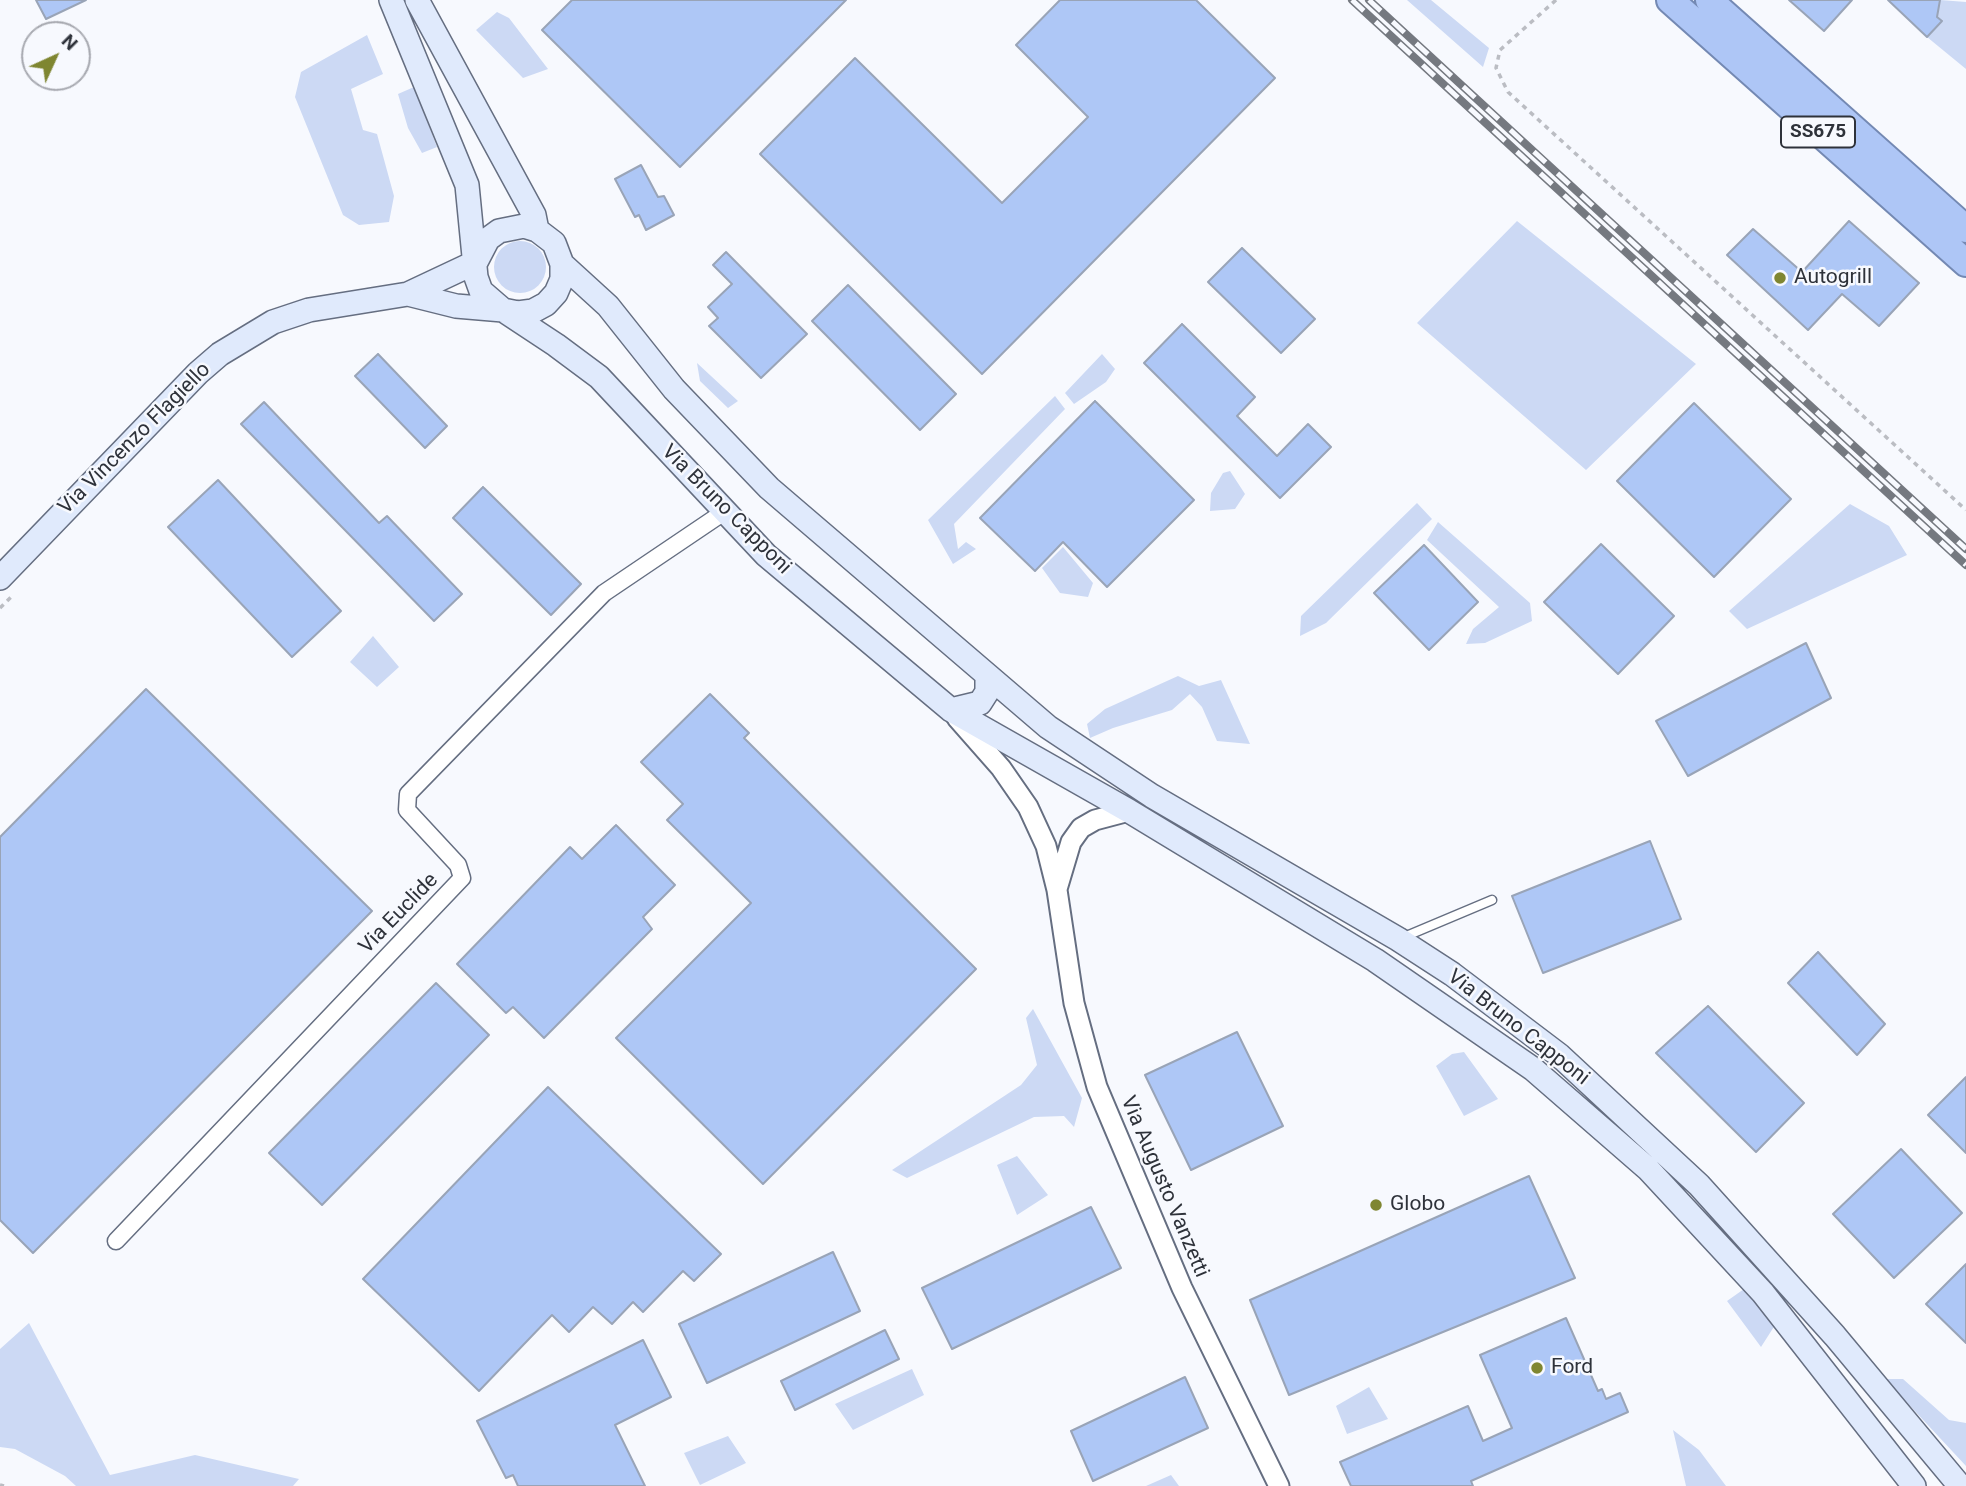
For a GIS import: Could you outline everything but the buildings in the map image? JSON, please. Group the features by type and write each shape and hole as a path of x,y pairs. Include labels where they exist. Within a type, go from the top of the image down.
{"highway":[{"name":"SS675","path":"1670,0 1966,263"},
{"name":"SS675","path":"1709,0 1966,229"}],"main road":[{"path":"391,0 467,185 476,277 481,291 503,310 526,312 546,304 559,286 562,264 554,243 537,230 524,226 499,231 488,239 476,262"},
{"path":"417,0 534,215 537,230"},
{"name":"Via Vincenzo Flagiello","path":"9,583 188,383 220,354 273,322 309,310 408,294 476,262"},
{"name":"Via Bruno Capponi","path":"562,264 608,306 674,390 769,488 987,678 1048,727 1152,796 1398,939 1451,974 1559,1055 1699,1185 1835,1336 1960,1486"},
{"name":"Via Vincenzo Flagiello","path":"408,294 456,306 503,310"},
{"name":"Via Bruno Capponi","path":"503,310 599,377 765,555 951,710 1129,811 1375,960 1533,1069 1648,1169 1763,1293 1914,1486"},
{"path":"951,710 980,703 987,692 987,678"}],"street":[{"name":"Via Euclide","path":"116,1241 462,878 458,865 407,810 408,794 604,593 724,512"},
{"name":"Via Augusto Vanzetti","path":"951,710 1001,768 1028,807 1046,846 1057,890 1074,1003 1097,1087 1182,1288 1279,1486"},
{"name":"Via Augusto Vanzetti","path":"1057,890 1071,842 1081,828 1095,820 1129,811"}],"lane":[{"path":"1398,939 1492,900"}],"path":[{"path":"1556,0 1500,50 1496,68 1508,92 1966,510"},
{"path":"0,608 9,583"}],"shaded area":[{"path":"1407,0 1431,0 1489,48 1483,67"},
{"path":"1940,0 1966,2 1966,69 1927,37 1941,22 1937,17"},
{"path":"497,12 509,18 548,69 523,78 476,30"},
{"path":"367,35 383,74 351,89 363,130 377,134 394,196 389,222 359,225 343,215 295,97 301,72"},
{"path":"414,87 437,147 422,153 408,128 398,94"},
{"path":"1517,221 1696,364 1586,470 1417,323"},
{"path":"520,241 539,248 546,267 539,286 520,293 501,286 494,267 501,248"},
{"path":"1102,354 1115,369 1106,382 1074,404 1065,393"},
{"path":"697,363 738,401 728,408 700,381"},
{"path":"1055,396 1065,409 954,524 958,549 966,542 976,549 953,564 928,520"},
{"path":"1230,471 1245,494 1235,509 1210,511 1211,493 1223,473"},
{"path":"1417,503 1432,519 1326,623 1300,636 1301,616"},
{"path":"1850,504 1889,526 1907,555 1747,629 1729,611"},
{"path":"1438,522 1530,603 1532,621 1485,643 1466,644 1473,629 1499,607 1427,540"},
{"path":"1063,547 1093,583 1088,597 1060,593 1042,568"},
{"path":"373,636 399,667 377,687 350,662"},
{"path":"1178,676 1199,686 1221,680 1250,744 1217,741 1202,707 1190,694 1172,710 1090,738 1087,724 1105,709"},
{"path":"1033,1009 1082,1098 1074,1127 1064,1116 1034,1117 907,1178 892,1170 1021,1085 1037,1065 1026,1018"},
{"path":"1464,1052 1498,1099 1464,1116 1436,1066 1452,1054"},
{"path":"1017,1156 1048,1195 1017,1215 997,1165"},
{"path":"1744,1289 1777,1322 1761,1347 1727,1301"},
{"path":"29,1323 110,1475 195,1455 299,1479 293,1486 76,1486 65,1476 15,1449 0,1447 0,1349"},
{"path":"912,1369 924,1395 853,1430 835,1404"},
{"path":"1885,1379 1903,1379 1949,1420 1966,1423 1966,1466"},
{"path":"1369,1387 1388,1419 1347,1434 1336,1406"},
{"path":"1673,1430 1699,1450 1726,1486 1686,1486"},
{"path":"728,1436 746,1463 700,1485 684,1453"},
{"path":"1171,1475 1179,1486 1146,1486"}],"railway":[{"path":"1352,0 1966,565"},
{"path":"1369,0 1966,549"}],"place":[{"name":"Autogrill","path":"1780,278"},
{"name":"Globo","path":"1376,1205"},
{"name":"Ford","path":"1537,1368"}]}
